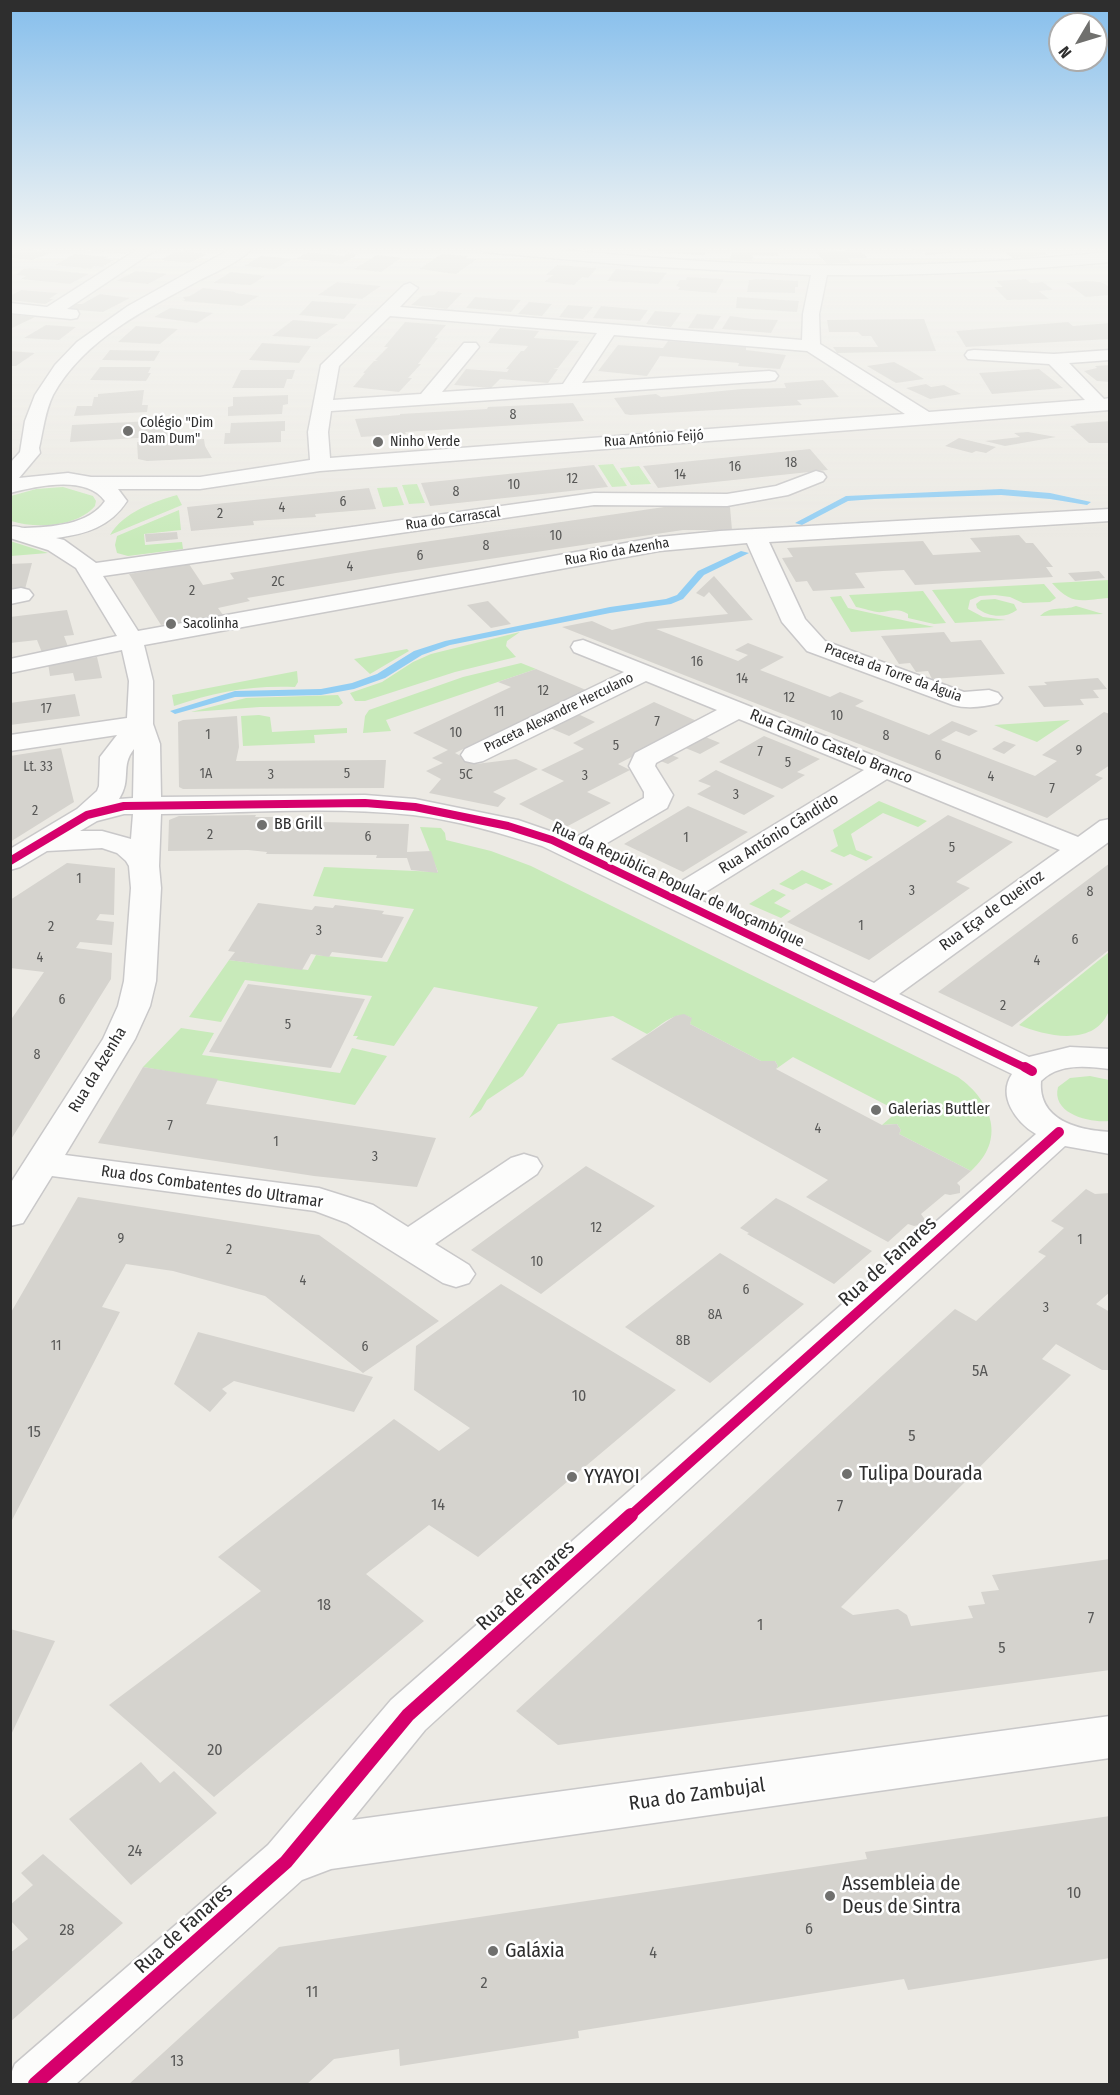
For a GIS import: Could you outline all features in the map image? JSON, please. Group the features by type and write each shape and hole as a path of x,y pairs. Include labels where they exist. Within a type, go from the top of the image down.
{"street":[{"path":"10,476 30,453 29,448 44,396 72,357 87,345"},
{"path":"320,465 318,432 330,365 351,345"},
{"path":"568,390 598,345"},
{"path":"796,345 811,346 925,418"},
{"path":"426,399 470,347"},
{"path":"974,355 1054,359 1110,355"},
{"path":"1054,359 1104,404"},
{"path":"323,406 769,376"},
{"name":"Rua António Feijó","path":"10,487 34,482 200,483 320,465 1104,404"},
{"path":"30,453 81,482 104,487 113,494 116,501 112,510 99,519 84,544 87,567"},
{"name":"Rua do Carrascal","path":"87,567 594,499 728,500 781,491 816,477"},
{"name":"Rua António Feijó","path":"13,532 49,532 99,519 200,483"},
{"name":"Rua Rio da Azenha","path":"10,666 94,650 130,640 649,545 755,536 1110,516"},
{"path":"13,532 56,545 87,567"},
{"name":"Praceta da Torre da Águia","path":"755,536 795,622 816,646 962,700 989,698"},
{"name":"Rua da Azenha","path":"10,1214 119,1039 134,1006 140,981 146,888 144,866 147,805 147,744 140,724 141,681 137,658 130,640 87,567"},
{"name":"Rua Camilo Castelo Branco","path":"583,646 1079,847"},
{"name":"Praceta Alexandre Herculano","path":"474,755 645,672"},
{"path":"574,850 657,802 660,795 642,766 644,759 738,709"},
{"path":"10,743 140,724"},
{"path":"10,861 87,815 108,795 113,786 113,757 140,724"},
{"name":"Rua António Cândido","path":"673,899 885,769"},
{"name":"Rua da República Popular de Moçambique","path":"87,815 124,806 147,805 365,803 415,807 508,826 552,840 574,850 1032,1071"},
{"name":"Rua Eça de Queiroz","path":"876,996 1079,847 1110,827"},
{"path":"35,845 75,839 106,840 133,850 140,857 144,866"},
{"path":"1110,1059 1072,1056 1049,1061 1032,1071 1023,1085 1025,1102 1038,1118 1059,1132 1090,1142 1110,1143"},
{"name":"Rua de Fanares","path":"35,2085 286,1862 408,1715 1059,1132"},
{"name":"Rua dos Combatentes do Ultramar","path":"42,1163 319,1200 360,1214 456,1274"},
{"path":"409,1244 524,1166"},
{"name":"Rua do Zambujal","path":"286,1862 331,1846 1110,1737"}],"green space":[{"path":"613,464 627,486 612,487 598,465"},
{"path":"639,466 651,484 631,485 620,468"},
{"path":"417,484 425,503 409,504 402,485"},
{"path":"63,487 93,496 96,501 95,506 78,518 56,524 32,525 11,521 11,496 36,489"},
{"path":"397,487 404,505 383,507 377,488"},
{"path":"177,495 182,505 110,535 131,514"},
{"path":"179,510 181,530 144,534 145,545 182,542 183,549 128,556 117,553 115,545 117,536"},
{"path":"10,541 48,553 11,556"},
{"path":"1109,580 1109,598 1084,600 1065,595 1052,583"},
{"path":"1044,584 1056,598 1050,602 1023,603 1010,597 980,596 970,600 968,609 983,617 1006,620 955,623 932,590"},
{"path":"923,591 946,623 934,624 908,618 908,614 901,611 879,612 856,607 849,595"},
{"path":"841,596 848,608 934,627 851,632 830,597"},
{"path":"995,599 1014,604 1017,610 1007,615 997,616 977,608 976,604 981,600"},
{"path":"1076,606 1103,614 1040,616 1048,610"},
{"path":"520,632 507,641 506,646 516,657 455,672 365,701 355,701 350,693 382,682 413,662 431,654"},
{"path":"407,649 409,651 370,674 354,659"},
{"path":"521,663 536,669 386,720 391,731 363,733 365,716 369,710 463,677"},
{"path":"297,671 298,682 295,687 233,690 174,706 172,695"},
{"path":"338,695 343,703 339,706 260,707 191,712 246,698"},
{"path":"241,716 270,717 272,732 347,728 347,733 314,735 315,743 243,746"},
{"path":"1070,720 1037,742 994,725"},
{"path":"879,801 927,821 918,827 883,813 851,834 856,850 873,857 866,861 850,854 844,857 830,851 838,846 833,830"},
{"path":"420,827 441,828 446,840 491,851 531,866 958,1077 980,1098 987,1110 991,1122 989,1147 971,1171 899,1134 901,1130 897,1124 882,1125 898,1111 793,1057 776,1069 778,1066 775,1061 761,1061 690,1024 691,1018 680,1015 647,1034 613,1016 558,1024 523,1076 487,1100 481,1110 469,1118 538,1007 434,987 394,1046 356,1039 358,1036 353,1036 372,996 245,980 221,1022 189,1017 229,960 308,970 316,955 387,962 414,909 313,896 324,867 438,872"},
{"path":"802,870 833,884 822,890 806,883 793,890 779,884"},
{"path":"773,889 786,895 774,903 791,911 781,918 749,904"},
{"path":"1109,952 1111,1001 1108,1013 1101,1024 1080,1035 1068,1036 1042,1033 1019,1025"},
{"path":"181,1028 214,1033 202,1055 340,1073 352,1048 387,1056 355,1105 143,1067"},
{"path":"1090,1076 1109,1080 1109,1121 1092,1120 1074,1115 1060,1104 1057,1096 1058,1087 1070,1078"}],"building":[{"path":"261,345 311,346 299,363 249,360"},
{"path":"386,345 433,345 418,364 421,364 408,378 412,378 399,392 353,387 388,347 384,347"},
{"path":"512,345 576,345 558,368 553,368 558,369 548,383 500,379 491,388 454,385 466,369 507,372 509,369 506,369 528,346"},
{"path":"618,345 663,348 665,345 717,345 746,347 746,350 786,355 780,369 660,356 647,376 598,371"},
{"path":"877,345 934,345 936,351 837,353 833,347 878,347"},
{"path":"965,345 1006,345 966,347"},
{"path":"110,350 160,351 154,361 102,360"},
{"path":"10,351 35,353 16,366 10,366"},
{"path":"894,362 924,379 896,383 867,366"},
{"path":"1110,365 1110,382 1097,381 1084,371 1097,368 1095,366"},
{"path":"100,367 151,367 148,373 151,373 146,381 90,380"},
{"path":"1039,369 1063,388 992,394 979,373"},
{"path":"241,370 295,370 292,379 287,379 284,388 232,388"},
{"path":"823,380 839,397 797,400 802,405 630,415 625,414 614,398 786,388 784,383"},
{"path":"926,384 931,387 944,385 961,394 930,399 906,388"},
{"path":"144,390 142,405 148,405 147,412 74,416 77,406 92,406 94,397 98,397 98,394"},
{"path":"288,395 288,404 283,405 282,414 228,416 228,407 233,406 233,397"},
{"path":"573,403 584,421 405,432 406,434 361,437 355,419 487,409 488,407"},
{"path":"171,420 172,436 70,442 72,425"},
{"path":"285,421 285,431 281,431 281,442 224,444 225,433 230,433 231,423"},
{"path":"1110,421 1110,443 1089,443 1070,426 1077,425 1074,424"},
{"path":"1028,432 1056,437 1005,446 985,441 1020,437 1014,433"},
{"path":"959,438 996,447 986,453 976,451 972,453 945,446"},
{"path":"204,439 212,458 147,461 138,459 137,442"},
{"path":"810,449 828,470 658,488 643,466"},
{"path":"594,465 608,487 430,506 421,483"},
{"path":"369,488 376,509 315,514 316,517 253,521 254,525 191,531 187,507"},
{"path":"671,506 730,507 732,530 683,530 396,573 247,598 250,601 218,608 223,615 161,625 129,574 189,564 203,585 234,579 230,573"},
{"path":"177,532 178,539 146,542 145,534"},
{"path":"1019,535 1026,543 1033,543 1053,567 1046,567 1053,577 915,585 904,570 883,571 855,573 865,588 813,591 807,581 796,582 782,558 793,557 787,548 923,541 933,555 981,552 970,538"},
{"path":"32,563 25,589 10,589 10,564"},
{"path":"1099,571 1105,578 1075,581 1068,573"},
{"path":"714,576 753,620 656,629 738,661 748,655 735,650 748,643 784,657 760,670 830,697 840,692 864,701 855,706 929,735 952,721 978,731 969,736 956,731 941,740 1035,776 1057,761 1042,755 1104,712 1110,714 1110,765 1095,775 1103,778 1047,818 562,627 592,621 612,630 646,622 728,614 709,592 704,597 696,593"},
{"path":"488,601 511,624 491,628 467,605"},
{"path":"67,610 74,635 64,636 70,652 43,655 37,640 10,643 10,617"},
{"path":"944,632 951,642 981,640 1005,674 932,679 928,671 916,672 910,663 899,664 881,636"},
{"path":"97,657 102,678 75,681 73,673 50,676 48,663"},
{"path":"536,669 586,690 455,753 476,764 516,759 538,769 493,792 506,798 498,807 429,793 441,779 426,771 443,763 432,758 448,750 413,733 511,687 498,682"},
{"path":"1098,678 1107,689 1093,690 1099,698 1080,699 1084,705 1044,707 1028,686 1047,685 1044,682"},
{"path":"75,694 80,716 10,725 10,703"},
{"path":"654,702 699,722 618,764 630,770 587,792 611,803 566,827 519,804 564,781 541,770 584,749 573,743"},
{"path":"578,714 595,722 569,736 550,728"},
{"path":"237,716 239,747 236,761 386,760 384,788 183,789 179,787 178,722"},
{"path":"703,736 720,743 700,754 683,747"},
{"path":"764,736 820,759 797,772 805,775 782,789 719,762"},
{"path":"1004,741 1016,745 1004,754 992,749"},
{"path":"61,748 74,802 10,842 10,756"},
{"path":"669,754 679,758 668,764 658,760"},
{"path":"716,770 775,796 744,815 697,794 711,786 698,781"},
{"path":"688,806 748,832 683,872 624,844"},
{"path":"256,815 255,817 290,817 289,820 320,820 320,822 409,824 407,852 431,851 438,873 411,870 407,858 376,858 377,855 266,854 267,852 248,850 168,851 169,820 179,816"},
{"path":"948,815 1013,842 956,882 970,888 869,960 787,922"},
{"path":"67,863 115,868 114,915 100,914 96,920 114,922 112,945 80,942 76,948 112,953 111,979 10,1141 10,1021 44,972 10,968 10,900"},
{"path":"1110,863 1110,949 1012,1027 938,992"},
{"path":"258,903 312,910 315,906 333,908 335,905 384,911 382,914 404,917 382,958 332,952 329,957 311,954 302,970 229,960 235,952 228,951"},
{"path":"248,984 365,999 331,1068 209,1052"},
{"path":"684,1014 692,1018 690,1024 761,1061 775,1061 778,1066 776,1069 882,1125 897,1124 901,1130 899,1134 971,1171 957,1183 960,1186 960,1193 945,1194 921,1214 926,1221 924,1224 914,1226 908,1224 888,1242 806,1197 828,1180 611,1059 675,1016"},
{"path":"143,1067 218,1079 206,1104 436,1138 417,1187 314,1176 98,1143"},
{"path":"586,1166 655,1206 541,1294 471,1250"},
{"path":"1086,1189 1095,1194 1110,1193 1110,1292 1096,1304 1110,1312 1110,1370 1102,1370 1056,1344 1042,1359 1071,1375 841,1607 853,1615 898,1609 907,1615 911,1626 973,1618 968,1606 985,1604 981,1592 999,1590 992,1575 1110,1559 1110,1670 558,1745 516,1711 955,1309 976,1321 1046,1256 1038,1252 1064,1228 1051,1221"},
{"path":"78,1197 319,1235 439,1321 363,1373 265,1296 173,1271 126,1264 102,1307 120,1312 10,1524 10,1314"},
{"path":"776,1198 872,1251 834,1284 740,1228"},
{"path":"720,1253 804,1304 710,1383 625,1327"},
{"path":"501,1284 676,1390 478,1557 429,1525 366,1574 424,1621 214,1797 109,1705 261,1591 218,1557 394,1419 439,1451 470,1428 414,1390 416,1346"},
{"path":"198,1332 373,1377 354,1412 234,1381 222,1389 227,1393 210,1412 174,1384"},
{"path":"10,1629 55,1641 10,1737"},
{"path":"141,1762 160,1783 174,1771 217,1813 131,1885 69,1819"},
{"path":"1110,1816 1110,1958 908,1990 904,1979 578,2031 579,2038 400,2066 399,2049 334,2059 307,2084 129,2084 279,1947 867,1859 865,1852"},
{"path":"43,1854 123,1923 10,2022 10,1953 28,1939 10,1920 10,1905 33,1885 21,1873"}],"waterway":[{"path":"799,523 846,499 875,496 1001,492 1087,502"},
{"path":"175,711 235,694 321,692 354,686 381,676 418,653 448,643 610,610 668,602 680,597 701,573 744,553"}],"cycle path":[{"path":"10,861 87,815 124,806 365,803 415,807 508,826 552,840 1032,1071"},
{"path":"35,2084 286,1862 408,1715 1059,1132"}],"place":[{"name":"Colégio \"Dim Dam Dum\"","path":"128,431"},
{"name":"Ninho Verde","path":"378,442"},
{"name":"Sacolinha","path":"171,624"},
{"name":"BB Grill","path":"262,825"},
{"name":"Galerias Buttler","path":"876,1110"},
{"name":"Tulipa Dourada","path":"847,1474"},
{"name":"YYAYOI","path":"572,1477"},
{"name":"Assembleia de Deus de Sintra","path":"830,1896"},
{"name":"Galáxia","path":"493,1951"}]}
